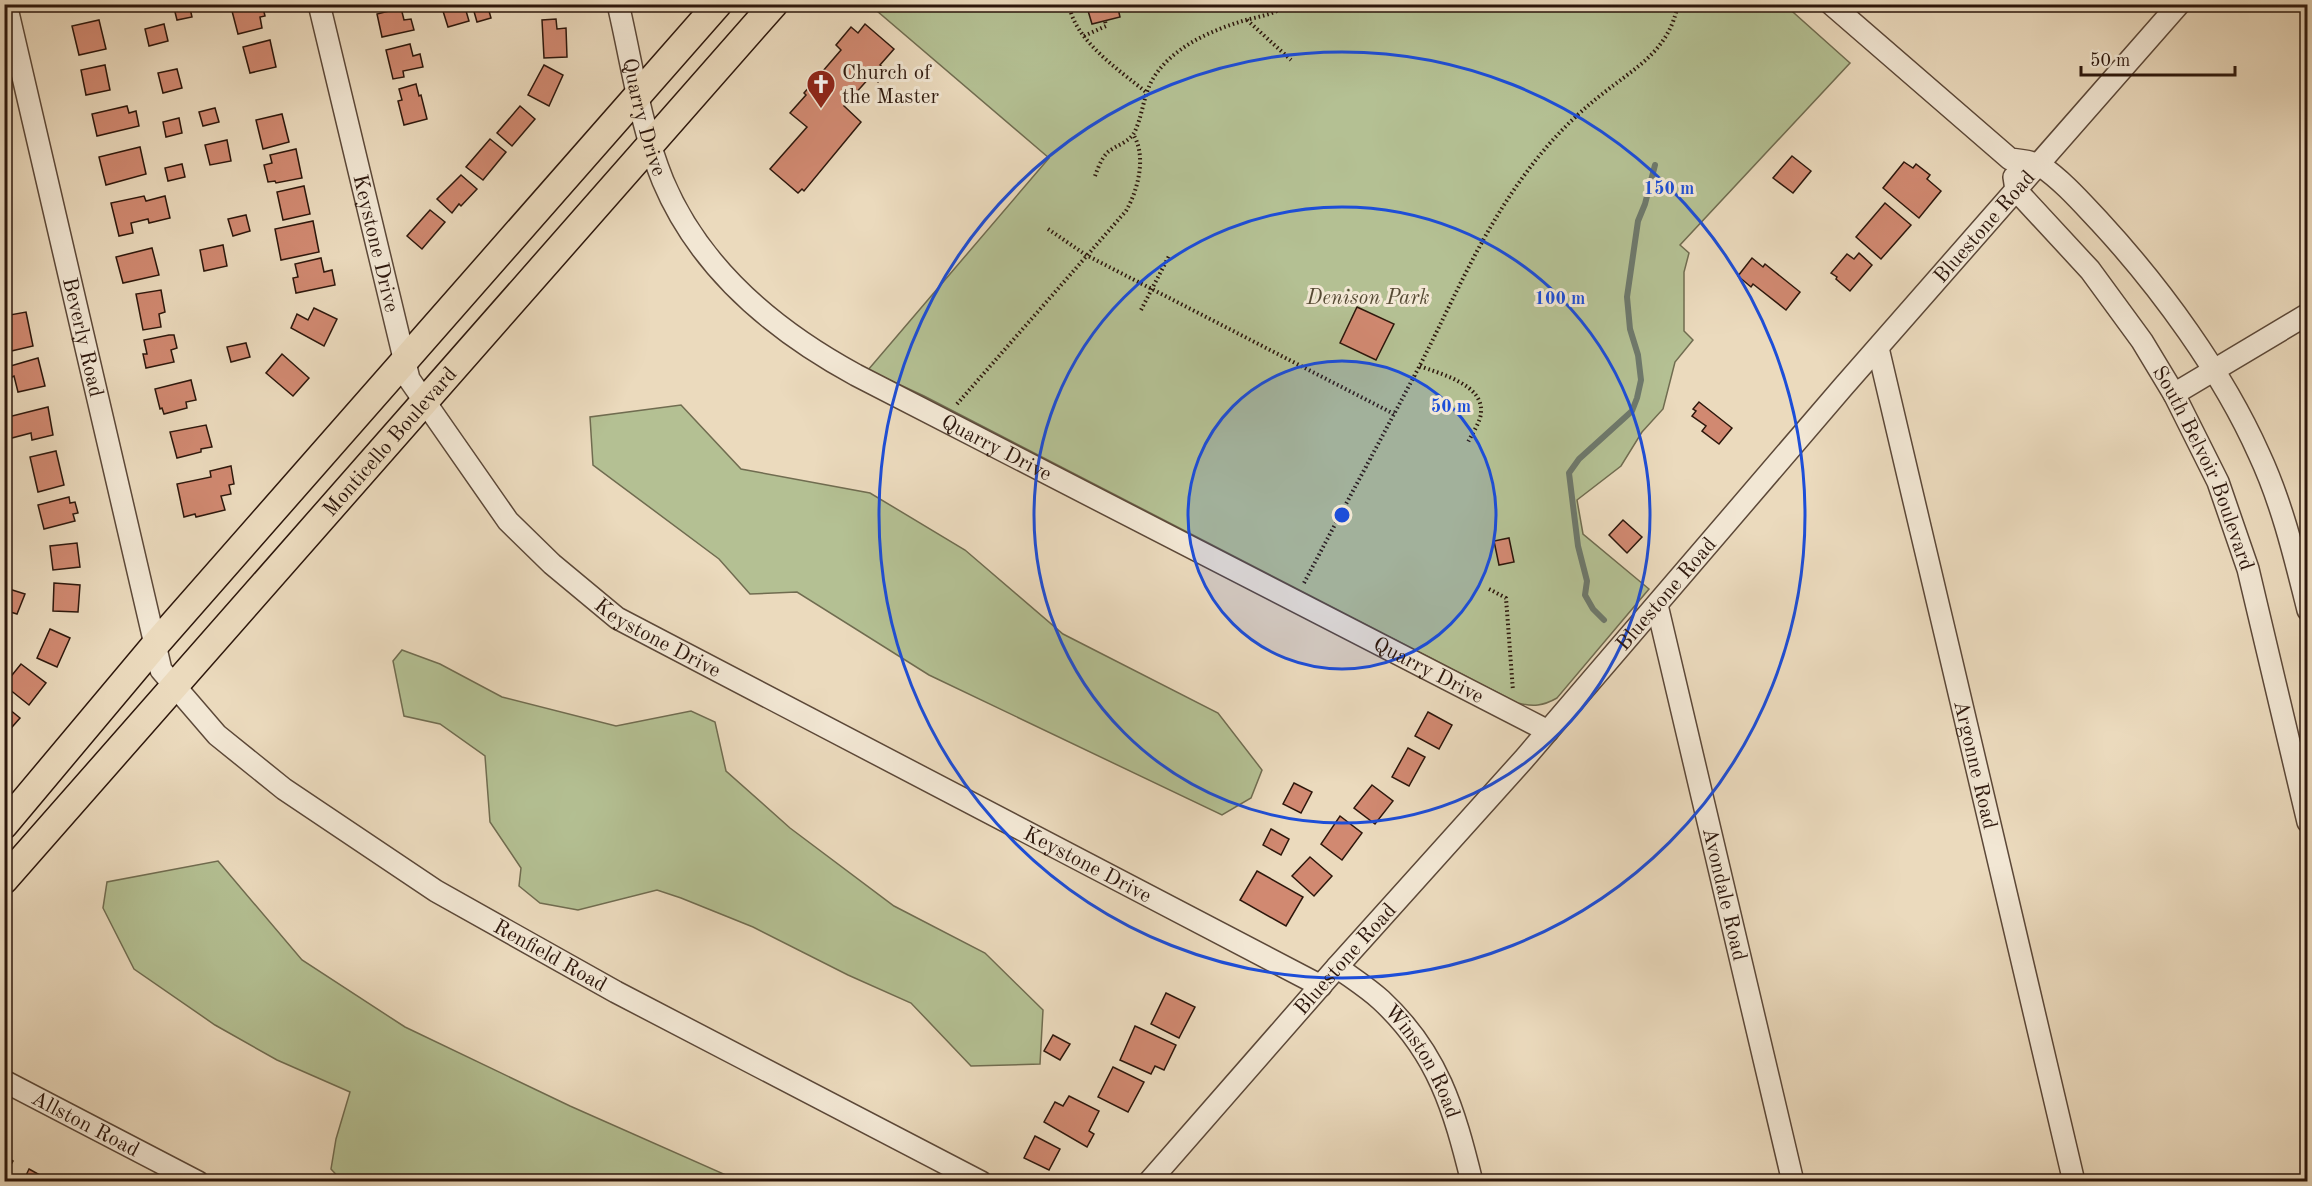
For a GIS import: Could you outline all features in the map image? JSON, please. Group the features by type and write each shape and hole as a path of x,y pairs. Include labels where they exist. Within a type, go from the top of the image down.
{"main road":[{"name":"Monticello Boulevard","path":"4,880 164,667 404,360 718,4"},
{"name":"Monticello Boulevard","path":"4,825 164,667 425,402 774,4"}],"street":[{"name":"Beverly Road","path":"6,4 164,667"},
{"name":"Keystone Drive","path":"319,4 409,379 508,521 552,564 617,618 1321,986"},
{"name":"Quarry Drive","path":"618,4 638,96 651,145 667,189 702,248 759,311 794,338 856,375 1548,730"},
{"path":"1830,4 2010,159 2039,165 2081,202 2130,255 2168,305 2212,371 2260,455 2296,560 2307,610"},
{"name":"Bluestone Road","path":"1149,1182 1657,606 1878,348 2179,4"},
{"path":"2010,159 2016,190"},
{"name":"South Belvoir Boulevard","path":"2016,190 2090,270 2142,341 2174,394 2218,482 2235,525 2248,568 2307,822"},
{"path":"2174,394 2307,314"},
{"name":"Argonne Road","path":"1878,348 2074,1182"},
{"name":"Avondale Road","path":"1657,606 1793,1182"},
{"name":"Renfield Road","path":"164,667 217,735 275,782 436,891 616,992 981,1182"},
{"name":"Winston Road","path":"1337,967 1380,999 1404,1023 1427,1053 1443,1084 1458,1123 1472,1182"},
{"name":"Allston Road","path":"4,1081 198,1182"}],"path":[{"path":"1069,4 1072,18 1084,36 1101,55 1146,92"},
{"path":"1095,176 1099,164 1108,152 1133,134 1146,92 1155,75 1177,52 1205,35 1266,15 1289,4"},
{"path":"1304,583 1420,366 1484,238 1526,172 1546,148 1600,95 1648,59 1664,41 1673,24 1678,4"},
{"path":"1246,20 1291,60"},
{"path":"1084,36 1106,26 1105,21"},
{"path":"957,404 1126,211 1132,200 1140,168 1138,142 1133,134"},
{"path":"1048,229 1086,255 1394,414"},
{"path":"1141,310 1169,256"},
{"path":"1420,366 1471,389 1478,397 1481,415 1468,442"},
{"path":"1489,589 1506,598 1513,691"}],"green space":[{"name":"Denison Park","path":"870,5 1785,5 1850,63 1680,245 1689,253 1684,272 1684,331 1693,340 1675,362 1663,409 1642,432 1621,466 1577,500 1583,534 1649,589 1557,698 1547,703 1528,705 1518,703 924,396 868,370 1049,158"},
{"path":"681,405 741,469 870,493 965,550 1063,634 1218,713 1262,770 1251,798 1222,815 929,675 797,592 750,594 719,559 593,465 590,417"},
{"path":"402,650 440,664 502,697 616,726 691,711 715,722 726,771 790,828 894,906 985,953 1043,1010 1040,1064 971,1066 911,1003 848,975 753,927 657,890 578,910 540,903 519,886 521,868 490,822 485,756 440,724 404,716 393,661"},
{"path":"218,861 302,960 405,1027 570,1106 726,1175 730,1181 342,1181 331,1169 336,1139 350,1092 277,1060 215,1025 134,969 103,908 107,882"}],"building":[{"path":"60,4 90,4 62,11"},
{"path":"173,4 189,4 192,17 177,20"},
{"path":"262,4 265,16 260,17 262,28 238,34 232,11"},
{"path":"464,4 469,21 448,27 442,8"},
{"path":"487,4 491,18 477,22 473,8"},
{"path":"1086,4 1117,4 1120,17 1092,24"},
{"path":"401,8 404,20 411,19 414,30 382,37 377,14"},
{"path":"556,19 557,29 566,28 567,57 544,58 542,20"},
{"path":"99,20 106,49 79,55 72,26"},
{"path":"164,24 168,41 149,46 145,29"},
{"name":"Church of the Master","path":"865,24 894,49 880,65 887,71 878,82 871,76 844,106 861,122 804,191 802,189 798,193 770,169 807,127 790,113 841,50 836,45 851,27 858,33"},
{"path":"270,40 276,67 250,73 243,47"},
{"path":"410,44 413,56 420,54 423,67 403,71 404,77 393,79 386,50"},
{"path":"105,65 110,90 86,95 81,70"},
{"path":"544,65 563,75 549,106 528,95"},
{"path":"177,69 182,88 163,93 158,73"},
{"path":"416,84 427,119 404,125 398,101 402,100 399,89"},
{"path":"127,106 129,113 136,111 139,126 97,136 92,114"},
{"path":"520,106 535,119 512,146 497,133"},
{"path":"215,108 219,122 203,126 199,112"},
{"path":"282,114 289,142 263,149 256,120"},
{"path":"179,118 182,133 166,137 163,122"},
{"path":"490,139 506,152 483,180 466,167"},
{"path":"227,140 231,161 210,165 205,145"},
{"path":"140,147 146,174 106,185 99,157"},
{"path":"296,149 302,178 276,183 275,181 268,182 264,165 272,163 270,155"},
{"path":"1792,156 1811,171 1793,193 1773,178"},
{"path":"1904,162 1913,168 1916,164 1930,175 1927,179 1941,191 1919,218 1883,188"},
{"path":"182,164 185,177 168,181 165,168"},
{"path":"461,175 477,189 452,213 437,199"},
{"path":"304,186 310,214 283,220 277,192"},
{"path":"144,196 146,201 165,196 170,218 149,223 148,219 131,223 133,233 119,236 111,203"},
{"path":"1885,203 1911,225 1881,259 1856,237"},
{"path":"430,210 445,222 422,249 407,236"},
{"path":"246,215 250,231 233,236 228,219"},
{"path":"313,221 319,252 281,260 275,229"},
{"path":"223,245 227,266 204,271 200,250"},
{"path":"152,248 159,275 123,283 116,257"},
{"path":"1859,253 1872,265 1850,291 1831,273 1847,254 1854,259"},
{"path":"321,258 324,272 332,270 335,285 296,293 293,278 298,277 295,264"},
{"path":"1752,258 1763,267 1765,264 1800,292 1786,310 1753,284 1751,287 1738,276"},
{"path":"161,290 165,312 159,314 161,327 143,330 136,294"},
{"path":"1357,307 1394,324 1376,360 1340,343"},
{"path":"314,308 337,319 324,346 291,328 297,314 308,320"},
{"path":"26,312 33,346 7,352 4,316"},
{"path":"174,335 177,348 171,350 174,362 146,368 143,354 147,354 144,340"},
{"path":"246,343 250,357 231,362 227,347"},
{"path":"282,354 309,378 293,396 266,373"},
{"path":"38,358 45,386 18,392 14,376 10,378 7,367"},
{"path":"191,380 196,400 186,402 187,408 164,414 162,408 160,409 155,389"},
{"path":"1699,402 1732,428 1719,444 1702,431 1706,426 1692,416 1696,411 1693,409"},
{"path":"48,407 53,435 32,440 31,433 8,439 4,418"},
{"path":"206,425 212,447 177,458 170,432"},
{"path":"56,451 64,485 38,492 30,457"},
{"path":"231,466 234,484 229,485 231,494 221,496 225,510 196,517 195,514 184,517 177,484 211,477 210,471"},
{"path":"69,497 70,503 75,502 78,513 73,514 75,521 44,529 38,505"},
{"path":"1623,520 1642,537 1627,553 1609,535"},
{"path":"1509,538 1514,562 1499,565 1494,541"},
{"path":"77,543 80,567 53,570 50,546"},
{"path":"54,583 80,585 78,612 53,611"},
{"path":"6,588 25,594 17,614 4,610"},
{"path":"50,629 70,638 57,667 37,658"},
{"path":"21,664 46,683 29,705 4,685"},
{"path":"4,705 20,718 5,735 4,735"},
{"path":"1428,712 1452,725 1439,749 1415,736"},
{"path":"1408,748 1425,757 1409,786 1392,777"},
{"path":"1294,783 1312,792 1301,813 1283,804"},
{"path":"1372,785 1393,801 1375,824 1354,808"},
{"path":"1340,816 1362,833 1342,860 1321,844"},
{"path":"1271,829 1289,839 1281,855 1263,845"},
{"path":"1310,857 1332,876 1314,896 1292,876"},
{"path":"1257,871 1303,897 1286,926 1240,900"},
{"path":"1166,993 1195,1007 1179,1038 1151,1024"},
{"path":"1135,1026 1176,1045 1164,1070 1155,1066 1151,1074 1120,1060"},
{"path":"1053,1035 1070,1044 1060,1060 1044,1051"},
{"path":"1113,1067 1144,1082 1128,1112 1098,1097"},
{"path":"1069,1096 1099,1111 1089,1131 1094,1134 1087,1147 1044,1122 1055,1102 1063,1106"},
{"path":"1035,1136 1060,1149 1049,1170 1024,1158"},
{"path":"4,1155 13,1161 8,1170 4,1168"},
{"path":"29,1169 47,1179 45,1182 23,1182"}],"waterway":[{"path":"1604,620 1593,609 1585,595 1587,581 1578,546 1569,473 1579,459 1632,411 1637,398 1641,380 1638,355 1630,329 1627,297 1638,221 1655,165"}],"place":[{"name":"Church of the Master","path":"821,110"}]}
